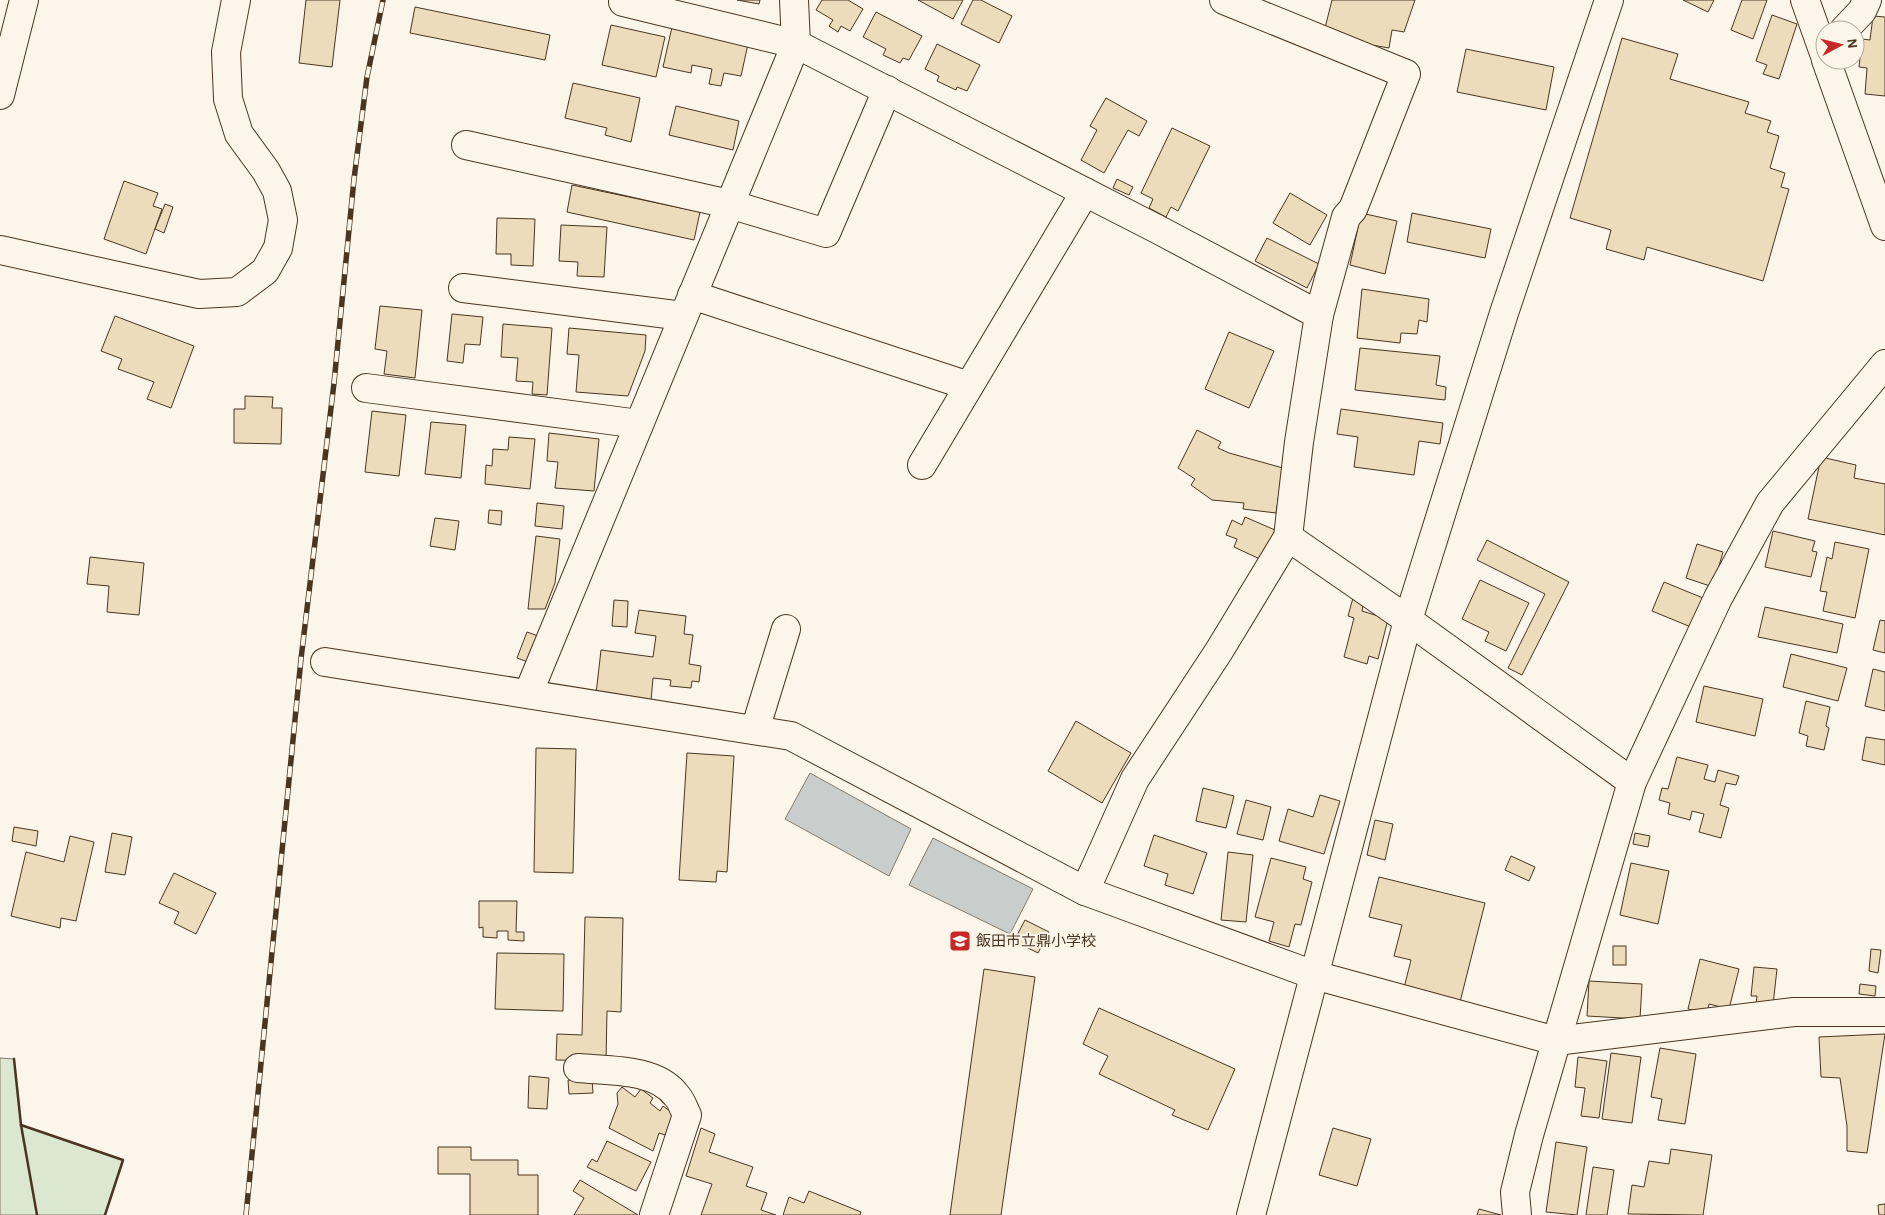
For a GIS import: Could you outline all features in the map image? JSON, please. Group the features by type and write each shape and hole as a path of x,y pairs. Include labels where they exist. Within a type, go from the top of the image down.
{"street":[{"path":"0,95 24,0"},
{"path":"0,250 199,294 237,292 265,271 278,248 283,220 277,191 266,171 239,134 228,99 226,52 236,0"},
{"path":"528,694 796,44 794,0"},
{"path":"1085,891 1136,779 1219,651 1288,537 1299,442 1319,315 1346,217 1353,210 1406,74 1224,0"},
{"path":"1251,1215 1408,620 1504,313 1609,0"},
{"path":"1805,0 1815,27"},
{"path":"1853,20 1862,11 1867,0"},
{"path":"623,2 796,44 1085,192 1319,315"},
{"path":"1831,70 1885,226"},
{"path":"466,145 730,204 826,233 887,90"},
{"path":"922,465 1085,192"},
{"path":"463,288 688,305 969,386"},
{"path":"1517,1215 1515,1192 1556,1041 1632,782 1718,598 1770,503 1885,364"},
{"path":"366,388 639,424"},
{"path":"1288,537 1408,620 1632,782"},
{"path":"755,730 786,629"},
{"path":"325,662 791,736 1085,891 1314,975 1556,1041 1794,1012 1885,1012"},
{"path":"578,1068 631,1072 658,1080 676,1094 687,1115 654,1215"}],"green space":[{"path":"0,1058 14,1059 21,1125 123,1160 105,1215 0,1215"}],"shaded area":[{"path":"810,773 911,829 889,876 785,819"},
{"path":"933,838 1033,889 1010,934 909,885"}],"building":[{"path":"306,0 340,0 332,67 299,63"},
{"path":"737,0 760,0 759,4"},
{"path":"822,0 848,0 863,9 850,31 841,26 838,32 829,26 833,20 816,10"},
{"path":"918,0 963,0 953,19"},
{"path":"973,0 981,0 1012,16 999,43 961,24"},
{"path":"1332,0 1415,0 1404,32 1392,30 1389,48 1360,43 1325,28"},
{"path":"1683,0 1714,0 1708,12"},
{"path":"1742,0 1767,0 1753,39 1731,30"},
{"path":"415,7 550,35 545,60 410,33"},
{"path":"876,12 922,36 909,60 903,58 900,63 883,55 886,49 863,37"},
{"path":"1772,15 1797,24 1779,79 1763,74 1767,65 1756,61"},
{"path":"1873,16 1885,17 1885,96 1865,94 1867,68 1865,68 1865,39 1870,40"},
{"path":"611,25 665,37 656,77 602,65"},
{"path":"672,27 748,44 741,76 724,73 721,86 709,84 712,69 692,65 691,73 663,67"},
{"path":"1622,38 1678,54 1670,79 1749,102 1745,113 1771,121 1767,132 1779,136 1770,168 1785,173 1781,187 1789,189 1763,281 1647,247 1644,260 1606,249 1611,230 1570,218"},
{"path":"937,44 980,65 967,91 957,87 956,90 937,81 939,76 925,69"},
{"path":"1466,49 1554,67 1546,110 1457,92"},
{"path":"573,83 640,98 631,142 605,135 607,128 565,118"},
{"path":"1106,98 1147,121 1139,136 1128,130 1104,173 1081,160 1097,130 1090,126"},
{"path":"676,106 739,121 733,150 669,135"},
{"path":"1172,128 1210,146 1178,211 1171,207 1166,217 1149,208 1153,199 1141,193"},
{"path":"1117,179 1133,187 1129,195 1113,188"},
{"path":"124,181 158,193 153,206 162,209 146,254 104,239"},
{"path":"572,185 700,212 694,240 567,212"},
{"path":"1290,193 1327,215 1310,245 1273,223"},
{"path":"165,204 173,207 164,233 155,229"},
{"path":"1361,213 1397,221 1385,274 1350,265"},
{"path":"1412,213 1491,229 1485,258 1407,242"},
{"path":"497,218 535,219 533,266 511,265 511,254 496,254"},
{"path":"561,225 607,227 604,277 577,276 578,262 559,261"},
{"path":"1267,238 1319,264 1307,288 1255,261"},
{"path":"1362,289 1429,299 1427,322 1419,320 1417,334 1401,333 1400,343 1357,338"},
{"path":"380,306 422,310 415,378 384,374 387,351 375,349"},
{"path":"452,314 483,317 480,345 465,344 463,363 447,361"},
{"path":"115,316 194,346 171,408 147,399 154,382 118,369 122,359 101,351"},
{"path":"503,324 552,328 547,395 532,394 533,382 516,381 518,358 501,357"},
{"path":"569,328 646,335 645,351 628,396 576,392 579,355 567,354"},
{"path":"1229,332 1274,351 1249,408 1205,389"},
{"path":"1360,348 1440,356 1436,385 1446,387 1445,400 1355,390"},
{"path":"245,396 273,397 272,408 282,408 281,444 234,443 234,409 245,409"},
{"path":"1341,409 1443,423 1440,444 1419,441 1414,475 1354,467 1358,437 1337,434"},
{"path":"372,411 406,415 399,476 365,472"},
{"path":"431,422 466,425 461,478 425,474"},
{"path":"1197,430 1221,442 1218,448 1229,453 1283,468 1276,513 1243,509 1244,503 1212,500 1191,485 1195,479 1178,468"},
{"path":"549,433 599,439 594,491 555,488 558,462 547,461"},
{"path":"509,437 535,439 530,489 485,484 486,465 492,466 493,449 508,450"},
{"path":"1821,457 1856,465 1854,478 1885,484 1885,535 1808,519"},
{"path":"537,503 564,506 562,529 535,526"},
{"path":"489,510 502,511 501,525 488,523"},
{"path":"1245,517 1275,530 1262,560 1234,547 1237,539 1226,535 1232,520 1242,525"},
{"path":"435,518 459,521 455,550 430,546"},
{"path":"1773,531 1815,541 1812,551 1817,552 1811,577 1765,567"},
{"path":"536,536 560,539 555,583 545,609 528,609"},
{"path":"1487,540 1569,582 1522,675 1508,668 1545,594 1477,560"},
{"path":"1835,542 1869,549 1855,618 1823,611 1827,592 1820,591 1827,557 1832,559"},
{"path":"1697,544 1723,552 1713,587 1686,578"},
{"path":"90,557 144,563 139,615 107,612 109,586 87,584"},
{"path":"1480,580 1529,603 1506,651 1485,641 1489,632 1462,619"},
{"path":"1664,582 1703,598 1691,627 1652,611"},
{"path":"1353,598 1364,601 1362,611 1388,619 1378,659 1369,656 1367,664 1344,657 1354,618 1348,616"},
{"path":"614,600 628,601 627,627 612,626"},
{"path":"1765,607 1843,624 1837,653 1758,637"},
{"path":"639,610 686,616 684,634 693,635 689,664 701,666 699,682 692,681 691,688 670,686 671,680 653,678 651,701 596,694 601,650 653,657 656,636 635,633"},
{"path":"1880,620 1885,621 1885,653 1873,650"},
{"path":"527,632 538,636 528,662 517,658"},
{"path":"1791,654 1847,668 1838,701 1783,687"},
{"path":"1873,669 1885,672 1885,711 1865,706"},
{"path":"1704,686 1763,699 1755,736 1696,722"},
{"path":"1806,701 1830,707 1826,726 1829,728 1824,750 1806,746 1808,736 1799,733"},
{"path":"1076,721 1131,753 1102,803 1048,771"},
{"path":"1866,737 1885,740 1885,765 1862,760"},
{"path":"536,748 576,749 573,873 534,872"},
{"path":"687,753 734,756 727,872 717,871 716,882 679,880"},
{"path":"1677,757 1708,765 1704,779 1715,782 1718,770 1739,776 1736,785 1726,783 1720,805 1729,808 1721,838 1699,832 1704,814 1692,811 1690,820 1668,814 1670,803 1659,800 1662,788 1668,789"},
{"path":"1203,788 1234,796 1226,828 1196,821"},
{"path":"1320,795 1340,801 1324,854 1279,841 1288,809 1313,817"},
{"path":"1246,800 1271,807 1263,840 1237,834"},
{"path":"1375,820 1393,824 1385,860 1367,855"},
{"path":"14,827 38,831 36,846 12,841"},
{"path":"112,833 132,837 125,875 105,872"},
{"path":"1635,833 1650,836 1648,847 1633,844"},
{"path":"1154,835 1207,853 1193,894 1165,885 1168,874 1144,866"},
{"path":"70,836 94,842 76,921 61,918 60,928 11,916 26,852 64,862"},
{"path":"1228,852 1253,855 1246,922 1221,920"},
{"path":"1511,856 1535,867 1529,881 1505,870"},
{"path":"1271,858 1306,867 1303,879 1312,882 1301,925 1295,924 1289,947 1269,941 1274,922 1255,917"},
{"path":"1631,863 1669,871 1658,924 1620,915"},
{"path":"174,873 216,893 196,934 174,923 179,912 159,903"},
{"path":"1379,877 1485,903 1460,1002 1404,988 1411,960 1394,956 1402,925 1369,917"},
{"path":"479,901 517,901 516,932 524,932 524,941 508,940 508,931 497,931 497,938 483,937 483,927 479,928"},
{"path":"585,917 623,918 621,1012 607,1011 606,1061 556,1060 557,1034 582,1035"},
{"path":"1025,920 1049,932 1038,953 1014,941"},
{"path":"1613,946 1626,946 1626,965 1613,965"},
{"path":"1871,949 1881,950 1878,973 1869,971"},
{"path":"497,953 564,954 563,1011 495,1009"},
{"path":"1700,959 1739,969 1729,1009 1709,1004 1707,1014 1688,1009"},
{"path":"1754,967 1777,969 1773,1005 1756,1004 1757,996 1751,996"},
{"path":"984,969 1035,977 1001,1215 950,1215"},
{"path":"1589,981 1642,984 1640,1019 1587,1016"},
{"path":"1860,984 1876,986 1875,996 1859,994"},
{"path":"1099,1008 1235,1069 1208,1130 1172,1115 1175,1110 1099,1074 1108,1056 1083,1044"},
{"path":"1885,1034 1867,1153 1847,1151 1847,1126 1840,1078 1821,1077 1819,1037"},
{"path":"1660,1048 1696,1054 1685,1124 1658,1120 1662,1099 1651,1097"},
{"path":"1611,1053 1641,1057 1632,1123 1602,1119"},
{"path":"1578,1057 1607,1061 1599,1118 1581,1116 1585,1088 1575,1087"},
{"path":"529,1076 549,1078 547,1109 528,1108"},
{"path":"592,1079 593,1093 569,1094 568,1080"},
{"path":"622,1087 635,1097 641,1089 653,1098 650,1103 660,1111 663,1106 674,1114 665,1135 659,1133 653,1151 609,1128 618,1104 617,1093"},
{"path":"701,1128 715,1134 709,1152 753,1167 746,1186 767,1193 761,1210 776,1215 701,1215 712,1184 686,1176"},
{"path":"1333,1128 1371,1139 1357,1186 1319,1175"},
{"path":"607,1141 651,1162 636,1191 587,1167 592,1159 597,1162"},
{"path":"1556,1142 1587,1147 1577,1215 1546,1212"},
{"path":"438,1147 471,1147 471,1160 518,1160 518,1175 538,1175 538,1215 470,1215 470,1174 438,1174"},
{"path":"1671,1149 1712,1155 1703,1215 1628,1214 1632,1185 1644,1187 1649,1161 1669,1164"},
{"path":"1593,1167 1614,1170 1607,1215 1586,1215"},
{"path":"580,1180 638,1215 574,1215 584,1198 573,1191"},
{"path":"809,1191 861,1212 860,1215 783,1215 789,1197 804,1203"},
{"path":"1885,1204 1885,1215 1879,1215 1878,1205"},
{"path":"1479,1209 1501,1215 1477,1215"}],"railway":[{"path":"246,1215 301,659 334,383 354,179 367,77 383,0"}],"wall":[{"path":"14,1059 21,1125 37,1215"},
{"path":"21,1125 123,1160 105,1215"}],"place":[{"name":"飯田市立鼎小学校","path":"960,941"}]}
